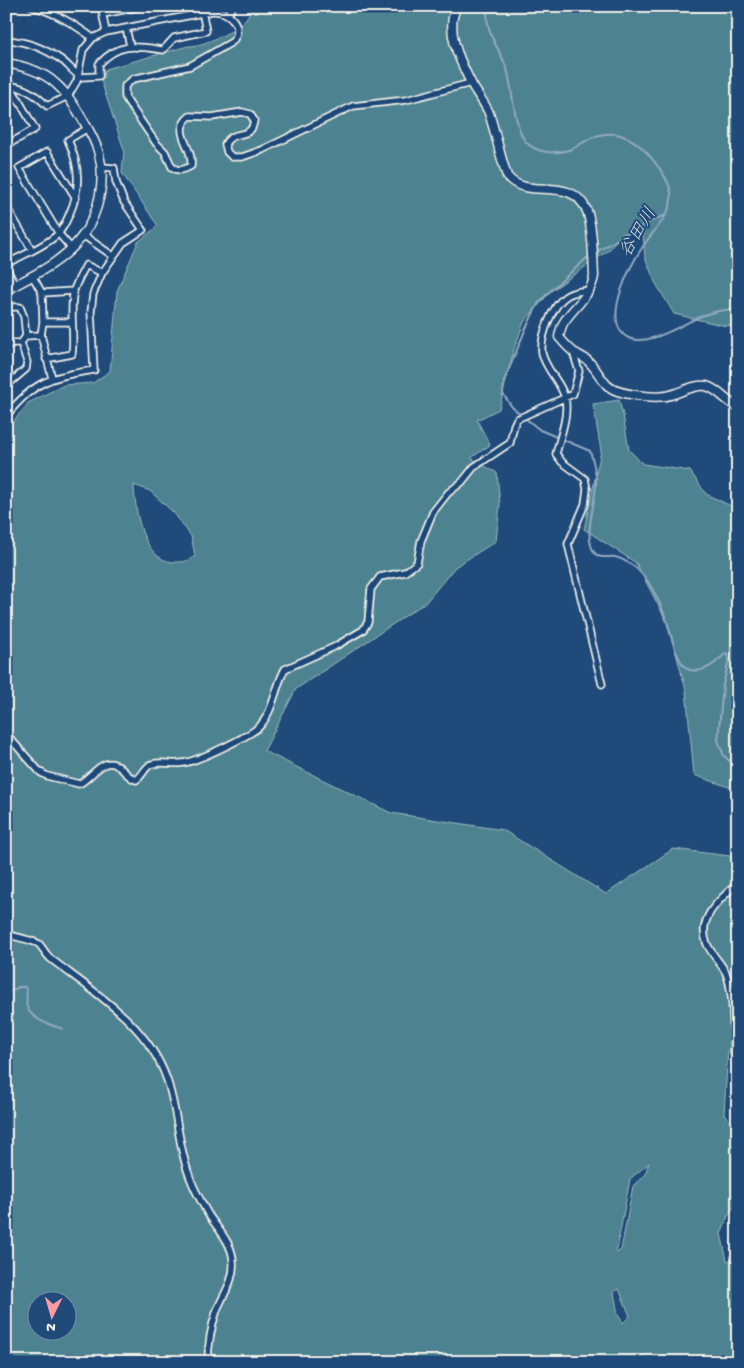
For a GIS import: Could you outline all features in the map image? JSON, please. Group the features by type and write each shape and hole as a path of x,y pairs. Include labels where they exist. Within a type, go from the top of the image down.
{"main road":[{"path":"457,6 452,29 455,46 471,83 488,111 507,176 519,187 562,190 572,194 586,210 589,219 594,276 590,290 562,323 559,337 573,352 597,370 607,385 623,393 664,396 682,392 694,386 707,386 715,390 729,404 738,407"},
{"path":"6,63 20,65 39,72 55,82 68,96 88,128 99,154 102,167 98,202 93,218 83,235 59,260 6,290"}],"street":[{"path":"32,6 56,14 93,38"},
{"path":"56,14 58,6"},
{"path":"101,6 106,32"},
{"path":"103,14 143,6"},
{"path":"228,14 234,6"},
{"path":"6,40 15,40 43,49 66,64 77,75 98,76 99,64 112,53 130,46 163,50 174,38 206,31 202,9"},
{"path":"8,85 21,87 32,93 47,106 68,96 74,87 83,50 93,38 106,32 202,9 219,10 228,14 234,21 237,31 236,38 232,42 190,66 133,79 125,86 125,97 156,143 166,152 172,168 178,171 190,166 192,158 182,135 181,127 190,116 212,117 242,112 250,114 254,120 253,128 249,133 234,135 225,144 227,152 232,157 242,157 262,150 353,106 406,100 471,83"},
{"path":"126,28 130,46"},
{"path":"6,143 7,145 34,129 8,85"},
{"path":"15,285 6,265 59,234 67,220 76,198 78,185 78,166 68,140 88,128"},
{"path":"71,248 59,234 19,168 47,152 76,198"},
{"path":"6,416 21,398 34,387 52,378 94,370 91,312 93,294 102,273 123,242 143,230 124,202 116,182 114,168 102,167"},
{"path":"6,206 32,250"},
{"path":"83,235 113,256"},
{"path":"46,359 72,354 74,341 72,322 74,291 86,265 102,273"},
{"path":"32,276 42,293 43,322 41,335 52,378"},
{"path":"590,290 578,291 562,299 549,318 542,353 565,397 565,412 556,454 562,462 585,479 586,484 585,504 568,544 602,684"},
{"path":"42,293 74,291"},
{"path":"6,312 12,307 20,307 24,317 26,336 21,343"},
{"path":"43,322 72,322"},
{"path":"26,336 41,335"},
{"path":"6,346 13,343 21,343"},
{"path":"6,386 26,369 27,362 21,343"},
{"path":"6,734 40,772 47,776 79,784 86,781 101,766 108,763 114,764 136,780 140,778 149,765 155,763 182,764 194,761 250,734 267,715 285,669 334,646 362,630 368,622 371,589 380,577 405,572 417,563 421,541 432,512 462,482 474,466 510,443 517,419 573,394 579,371 573,352"},
{"path":"734,1054 730,989 726,974 715,959 704,936 706,921 711,910 718,900 738,883"},
{"path":"6,934 39,944 49,957 104,997 127,1018 146,1042 160,1066 171,1094 190,1180 208,1213 230,1246 233,1260 232,1276 218,1308 210,1334 208,1362"}],"green space":[{"path":"254,6 738,6 738,324 726,326 674,314 655,282 645,257 643,234 622,233 609,250 551,291 524,322 514,349 499,409 477,420 490,445 471,458 497,473 500,505 496,541 455,567 426,602 296,689 264,751 391,813 503,830 606,894 673,849 738,857 738,1043 728,1049 724,1114 734,1125 738,1126 738,1201 728,1216 721,1234 727,1260 738,1263 738,1362 657,1362 654,1355 644,1355 642,1357 646,1362 6,1362 6,431 28,403 64,385 93,383 110,371 117,291 138,242 158,226 122,173 124,150 101,81 106,69 211,41 236,28 245,20","holes":["134,485 150,491 174,513 191,536 195,556 185,561 174,562 163,559 154,553 142,532 136,507","649,1163 645,1174 633,1186 621,1250 616,1253 630,1179","619,1289 630,1316 623,1323 618,1315 614,1292"]},
{"path":"619,400 629,450 643,464 690,471 706,494 731,506 738,518 738,790 694,775 686,690 668,624 636,563 584,529 601,451 593,404"}],"waterway":[{"name":"谷田川","path":"488,6 488,25 508,73 517,121 526,142 537,150 558,152 572,149 598,136 606,134 621,135 642,147 659,167 668,183 671,201 666,215 632,264 621,290 616,316 618,326 624,335 632,339 653,338 717,311 738,310"},
{"path":"596,252 639,227 666,215"},
{"path":"521,415 512,407 503,394 504,381 526,328 538,304 588,257"},
{"path":"525,418 540,430 590,451 596,477 590,526 591,544 594,552 601,557 615,557 626,561 645,578 652,588 665,616 677,655 685,667 695,671 705,669 726,653 729,660 723,685 718,740 724,756 738,768"},
{"path":"738,908 735,910 735,918 738,921"},
{"path":"6,994 19,987 25,987 29,1012 37,1019 63,1029"}]}
